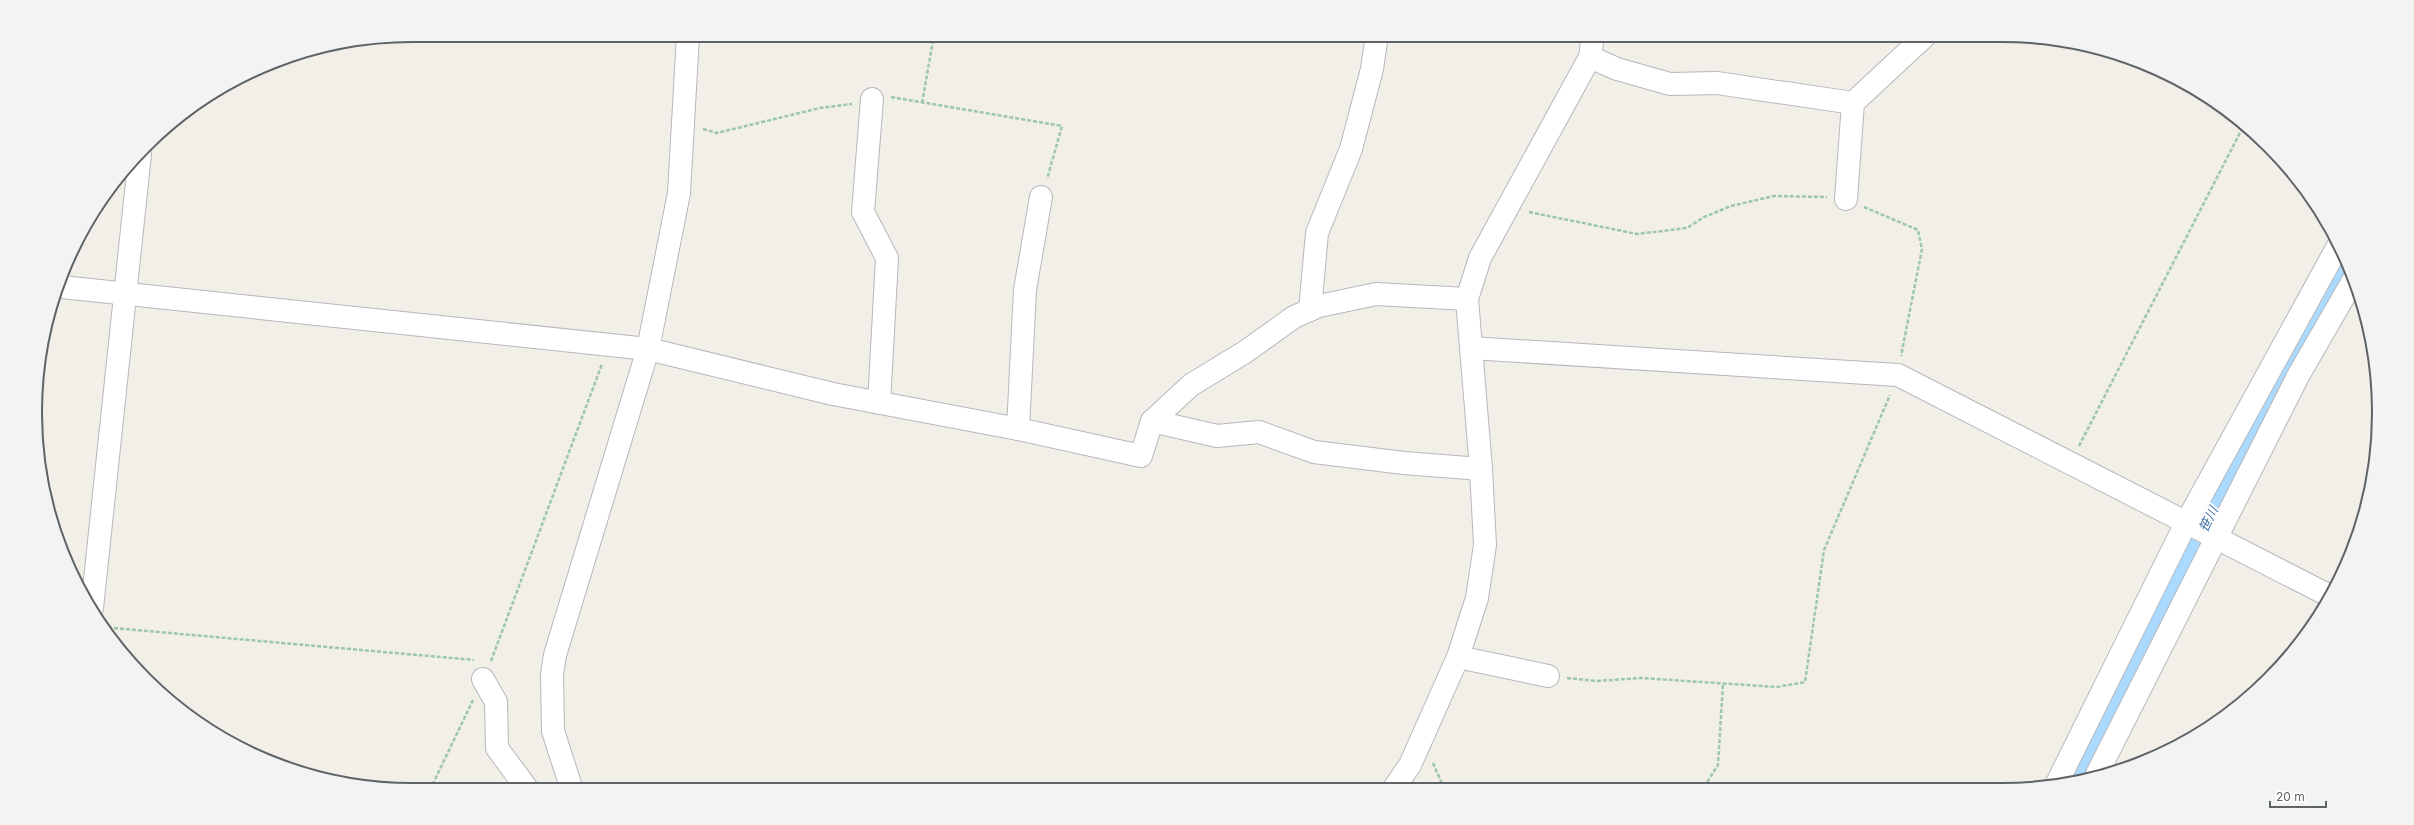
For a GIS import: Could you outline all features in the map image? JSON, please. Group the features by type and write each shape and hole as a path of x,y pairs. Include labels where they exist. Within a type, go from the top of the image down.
{"street":[{"path":"570,783 553,731 552,674 555,655 648,349 679,193 688,42"},
{"path":"1310,310 1317,233 1351,149 1372,69 1375,42"},
{"path":"1397,783 1410,765 1458,657 1477,598 1485,545 1481,469 1467,299 1480,258 1590,57 1592,42"},
{"path":"1846,199 1853,103 1918,42"},
{"path":"1590,57 1617,69 1670,84 1717,83 1853,103"},
{"path":"872,99 863,212 886,258 879,403"},
{"path":"93,600 139,163"},
{"path":"1018,430 1024,290 1041,197"},
{"path":"2059,778 2189,525 2335,251"},
{"path":"64,287 126,292 648,349 740,373 1140,456 1152,421 1191,385 1245,352 1294,316 1310,310 1376,294 1467,299"},
{"path":"2100,769 2215,538 2298,376 2350,287"},
{"path":"1471,348 1898,375 2325,593"},
{"path":"1152,421 1217,436 1259,432 1314,452 1404,463 1481,469"},
{"path":"1458,657 1548,676"},
{"path":"483,665 496,702 496,748 523,783"}],"path":[{"path":"922,103 933,42"},
{"path":"683,124 717,133 820,108 864,103 878,95 1062,126 1041,197"},
{"path":"2070,464 2241,130"},
{"path":"1507,207 1637,234 1687,228 1704,217 1731,206 1774,196 1846,199 1918,230 1922,249 1909,310 1898,375 1824,550 1805,682 1777,687 1641,678 1598,681 1548,676"},
{"path":"433,783 483,665 610,345"},
{"path":"111,628 483,665"},
{"path":"1707,783 1718,765 1723,683"}],"waterway":[{"name":"笹川","path":"2083,774 2281,371 2343,270"}]}
